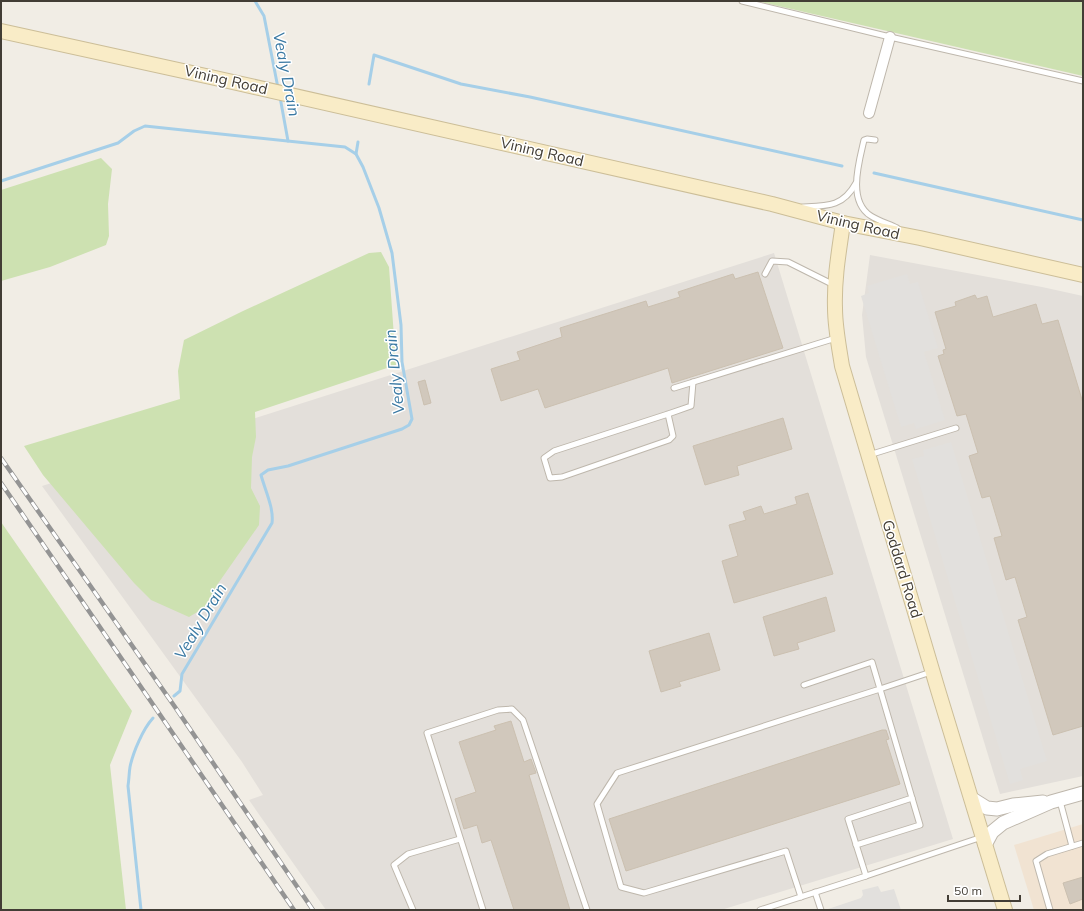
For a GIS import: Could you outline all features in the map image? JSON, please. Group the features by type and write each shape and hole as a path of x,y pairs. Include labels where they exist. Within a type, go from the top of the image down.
{"main road":[{"name":"Vining Road","path":"1,31 215,78 786,208 843,223 920,238 1083,275"},
{"name":"Goddard Road","path":"843,223 835,286 837,337 842,366 932,672 1005,910"}],"street":[{"path":"869,113 890,37"},
{"path":"971,798 987,808 997,809 1013,805 1055,800 1083,793"},
{"path":"984,841 1001,824 1055,800"}],"lane":[{"path":"742,1 890,37 1083,81"},
{"path":"875,140 864,140 857,182 857,195 860,202 867,213 920,238"},
{"path":"786,208 832,205 848,194 857,182"},
{"path":"765,274 772,261 788,262 835,286"},
{"path":"674,388 837,337"},
{"path":"668,414 673,436 670,440 562,477 550,478 544,458 554,451 691,406 692,382"},
{"path":"868,455 956,428"},
{"path":"804,685 872,662 920,825 856,845"},
{"path":"801,897 786,851 644,893 621,887 597,804 617,773 932,672"},
{"path":"483,910 427,733 498,710 512,709 523,720 587,910"},
{"path":"866,876 848,819 912,798"},
{"path":"1055,800 1072,846"},
{"path":"413,910 394,866 408,854 460,838"},
{"path":"760,910 866,876 984,841"},
{"path":"1050,910 1036,860 1047,854 1083,843"},
{"path":"815,892 821,910"}],"shaded area":[{"path":"774,253 953,839 721,910 326,910 249,800 263,795 242,762 42,486"},
{"path":"870,255 1083,296 1083,776 1000,794 866,357 862,315"},
{"path":"907,274 910,284 918,282 938,348 924,352 945,420 916,429 914,423 901,427 861,296 869,293 867,286"},
{"path":"951,442 1047,761 1020,769 1023,780 1010,784 912,459 924,456 923,450"},
{"path":"1083,824 1083,910 1034,910 1014,845"},
{"path":"878,886 881,892 894,889 901,910 825,910 861,898 863,895 862,890"}],"green space":[{"path":"757,1 1083,1 1083,76"},
{"path":"101,158 112,169 108,204 109,236 106,245 50,267 1,281 1,190"},
{"path":"381,252 389,267 396,365 255,412 256,437 252,457 251,488 260,506 259,525 217,585 204,608 189,617 151,600 134,583 43,475 24,446 180,399 178,371 184,340 369,253"},
{"path":"1,522 132,711 110,765 126,910 1,910"}],"building":[{"path":"758,272 783,348 672,383 668,368 545,408 538,389 501,401 491,369 520,360 517,352 562,337 560,328 646,301 648,307 680,297 678,292 733,274 735,279"},
{"path":"975,295 977,299 987,296 993,317 1036,304 1042,324 1058,320 1083,403 1083,726 1053,735 1018,620 1027,617 1015,577 1006,580 994,538 1002,536 990,496 982,498 969,456 978,453 966,414 957,416 938,356 944,354 943,350 946,349 935,312 956,306 955,302"},
{"path":"425,380 431,403 424,405 418,382"},
{"path":"783,418 792,449 737,466 739,475 705,485 693,446"},
{"path":"808,493 833,574 734,603 722,561 738,556 729,525 746,520 743,512 761,506 764,514 797,504 795,497"},
{"path":"826,597 835,631 797,643 799,649 774,656 763,617"},
{"path":"709,633 720,670 679,682 681,686 661,692 649,651"},
{"path":"511,721 524,762 531,759 536,773 529,775 570,910 514,910 491,840 482,843 477,825 464,829 455,799 476,792 459,742 496,730 494,726"},
{"path":"882,730 886,730 889,739 886,740 900,784 626,871 609,819"},
{"path":"1083,877 1083,899 1070,904 1063,883"}],"waterway":[{"name":"Vealy Drain","path":"255,1 264,16 278,88"},
{"path":"369,84 374,55 461,84 530,97 842,166"},
{"name":"Vealy Drain","path":"280,97 288,141"},
{"name":"Vealy Drain","path":"1,181 118,143 134,131 145,126 345,147 356,154 363,167 379,208 392,253 401,325 402,362 412,419 409,425 402,429 288,466 268,470 261,475 272,511 272,523 182,674 180,691 174,696"},
{"path":"356,154 358,142"},
{"path":"874,173 1083,220"},
{"name":"Vealy Drain","path":"141,910 128,786 133,755 142,734 153,718"}],"railway":[{"path":"1,458 175,707 313,910"},
{"path":"1,483 294,910"}]}
